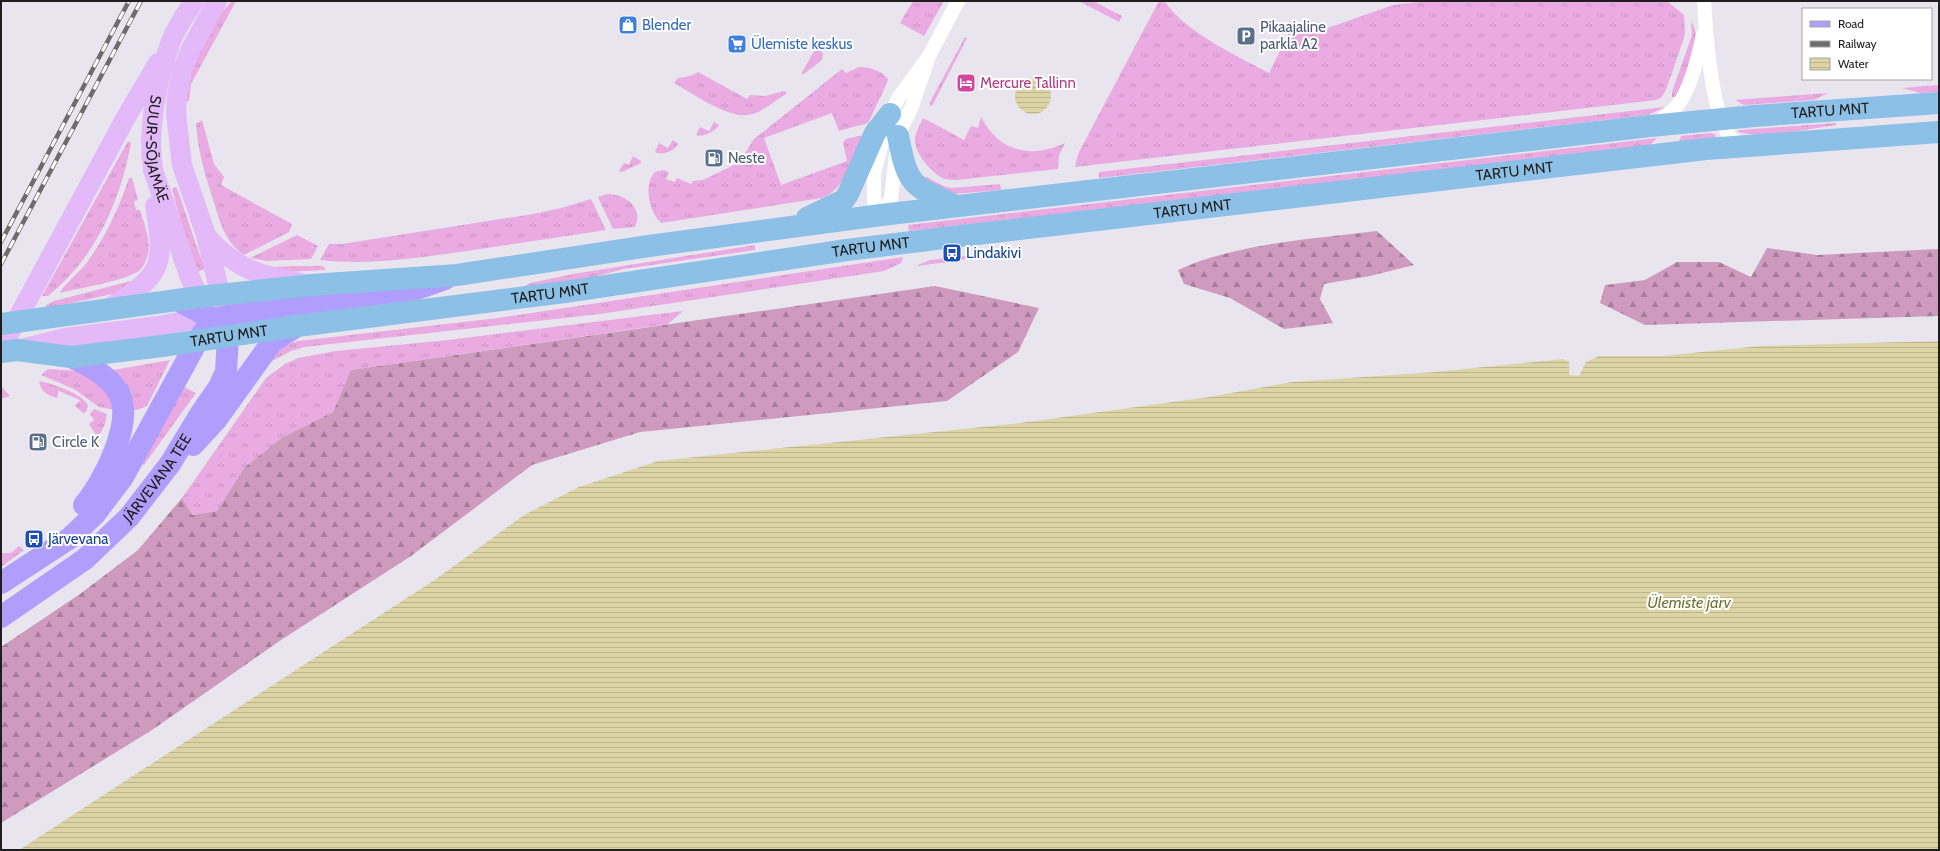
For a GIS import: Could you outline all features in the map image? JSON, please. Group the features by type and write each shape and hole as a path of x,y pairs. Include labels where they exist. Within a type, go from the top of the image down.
{"highway":[{"name":"TARTU MNT","path":"6,350 71,357 198,340 216,314 312,285 457,275 787,227 881,215 1650,126 1721,119 1939,103"},
{"path":"787,227 844,200 875,133 890,114"},
{"name":"TARTU MNT","path":"1,324 107,310 216,314 297,326 565,292 847,250 1744,146 1939,132"},
{"path":"898,136 904,166 911,179 919,188 956,206"},
{"path":"881,215 890,232 907,243"},
{"path":"847,250 870,233 881,215"}],"main road":[{"name":"SUUR-SÕJAMÄE","path":"194,1 172,40 157,92 152,129 151,154 153,170 188,275 216,314"},
{"name":"SUUR-SÕJAMÄE","path":"216,314 206,235 182,165 177,130 177,97 182,71 190,50 217,1"},
{"path":"6,350 49,261 125,119 172,40"},
{"path":"107,310 139,290 156,271 161,244 154,197 153,170"},
{"path":"206,235 222,253 238,264 264,276 312,285"},
{"path":"6,350 65,338 158,326 216,314 402,294 457,275"},
{"name":"JÄRVEVANA TEE","path":"1,617 85,559 129,517 170,464 201,413 219,387 226,372 216,314"},
{"path":"170,464 196,442 216,420 272,342 297,326"},
{"name":"JÄRVEVANA TEE","path":"3,582 70,538 95,514 123,477 198,340"},
{"path":"3,582 12,567 49,540 70,521 91,498 102,481 119,436 123,414 118,391 108,379 94,368 71,357"}],"street":[{"path":"929,56 899,96 890,114 874,173 874,203 881,215 891,199 898,136 912,106 929,56 958,1"},
{"path":"1704,1 1714,98 1721,119 1732,138 1744,146"},
{"path":"1650,126 1672,112 1680,101 1698,57 1706,25"}],"green space":[{"path":"232,1 236,1 191,84 189,101 184,102 188,76 215,20"},
{"path":"913,1 944,1 924,36 900,23"},
{"path":"1079,1 1093,1 1122,16 1119,22"},
{"path":"1159,1 1164,1 1186,24 1212,42 1269,73 1294,23 1322,30 1393,5 1427,1 1667,1 1684,15 1685,32 1666,90 1661,98 1656,100 1075,167 1078,154"},
{"path":"1691,22 1695,29 1695,48 1684,81 1676,97 1672,97 1672,92 1692,35"},
{"path":"965,37 967,38 932,106 929,104"},
{"path":"817,46 823,54 822,60 804,74 801,74"},
{"path":"859,67 875,70 882,73 888,79 868,123 839,131 832,113 764,138 781,185 847,161 843,142 846,139 863,135 843,180 830,194 822,198 661,223 657,218 653,212 648,191 651,177 655,172 663,170 669,172 666,179 675,182 677,178 691,184 693,181 703,180 736,164 742,158 754,139 842,69 846,73"},
{"path":"698,72 747,99 750,95 765,96 784,91 787,93 753,114 734,114 712,105 674,83 678,78 691,76"},
{"path":"1939,85 1939,92 1920,93 1902,88"},
{"path":"1828,93 1814,100 1744,105 1735,100"},
{"path":"1665,107 1648,115 1099,178 1099,172"},
{"path":"981,117 988,129 997,138 1007,145 1017,149 1040,151 1065,143 1059,155 1058,169 957,180 942,178 937,175 924,161 915,144 916,133 923,118 964,140 971,126 978,128"},
{"path":"202,120 214,164 224,177 221,185 292,224 289,232 244,255 231,243 226,236 220,221 206,178 198,143 196,124"},
{"path":"714,122 719,125 715,130 702,136 696,135 700,127 709,131"},
{"path":"1836,123 1836,125 1787,133 1763,135 1738,132 1739,130"},
{"path":"1711,133 1716,135 1715,139 1679,142 1681,136"},
{"path":"1657,138 1648,147 909,231 908,225"},
{"path":"673,140 678,144 671,151 664,153 655,152 659,143 668,148"},
{"path":"128,141 131,143 120,186 113,207 103,227 80,264 65,281 48,296 42,296"},
{"path":"633,156 641,161 641,163 622,172 619,171 624,163 629,165"},
{"path":"927,177 943,186 951,188 1000,184 1001,190 953,194 924,178"},
{"path":"129,178 132,178 138,200 134,201 136,210 140,210 149,243 148,254 141,269 130,276 121,279 60,293 64,286 85,265 101,242 121,200"},
{"path":"175,187 177,188 200,256 206,267 205,269 197,272 184,235 172,189"},
{"path":"607,194 620,196 631,203 637,213 635,227 613,229 598,197"},
{"path":"591,199 606,230 397,260 339,262 320,260 329,244 342,244 533,214 561,208"},
{"path":"1377,231 1414,265 1370,276 1324,284 1320,299 1333,323 1284,329 1230,298 1184,284 1178,270 1201,261 1250,248 1276,243"},
{"path":"297,235 318,246 311,259 267,261 250,258"},
{"path":"755,245 755,250 624,269 566,284 523,287 530,283 573,274"},
{"path":"1767,248 1817,255 1939,249 1939,316 1645,325 1600,303 1605,285 1645,280 1677,262 1719,262 1751,277"},
{"path":"976,254 976,258 958,260 958,257"},
{"path":"903,257 901,263 884,271 600,314 304,347 291,351 270,362 281,348 298,341 498,318"},
{"path":"948,258 949,262 916,266 930,260"},
{"path":"323,266 326,270 288,272 271,267"},
{"path":"131,281 117,293 44,309 46,305 54,301"},
{"path":"935,286 1039,308 1018,352 947,401 640,432 532,465 411,556 281,640 152,730 1,823 1,647 80,594 138,550 182,498 192,515 217,511 244,468 281,438 333,412 351,370"},
{"path":"683,311 668,324 351,370 333,412 281,438 244,468 217,511 192,515 182,498 266,378 285,364 298,358 336,351 448,340"},
{"path":"170,360 147,406 137,410 130,410 113,370"},
{"path":"48,369 80,371 105,386 115,410 99,407 74,389 41,375"},
{"path":"39,381 74,393 88,406 86,412 83,413 75,406 80,400 59,391 57,398 50,396 43,390"},
{"path":"1,386 10,396 1,399"},
{"path":"182,386 196,393 144,465 141,463"},
{"path":"94,409 107,414 105,424 98,438 89,424 94,420 90,414"},
{"path":"19,546 24,550 1,567 1,553 11,553"}],"water":[{"path":"1037,78 1046,83 1050,89 1050,103 1046,109 1037,114 1029,114 1020,109 1016,103 1015,92 1020,83 1026,79"},
{"name":"Ülemiste järv","path":"1939,341 1939,850 19,850 436,579 524,515 579,487 658,461 1020,423 1209,397 1292,382 1435,372 1563,359 1569,362 1569,375 1579,376 1586,362 1599,356 1662,356 1761,346"}],"railway":[{"path":"1,242 129,1"},
{"path":"1,264 141,1"}],"place":[{"name":"Blender","path":"628,25"},
{"name":"Pikaajaline parkla A2","path":"1246,36"},
{"name":"Ülemiste keskus","path":"737,44"},
{"name":"Mercure Tallinn","path":"966,83"},
{"name":"Neste","path":"714,158"},
{"name":"Lindakivi","path":"952,253"},
{"name":"Circle K","path":"38,442"},
{"name":"Järvevana","path":"34,539"}]}
